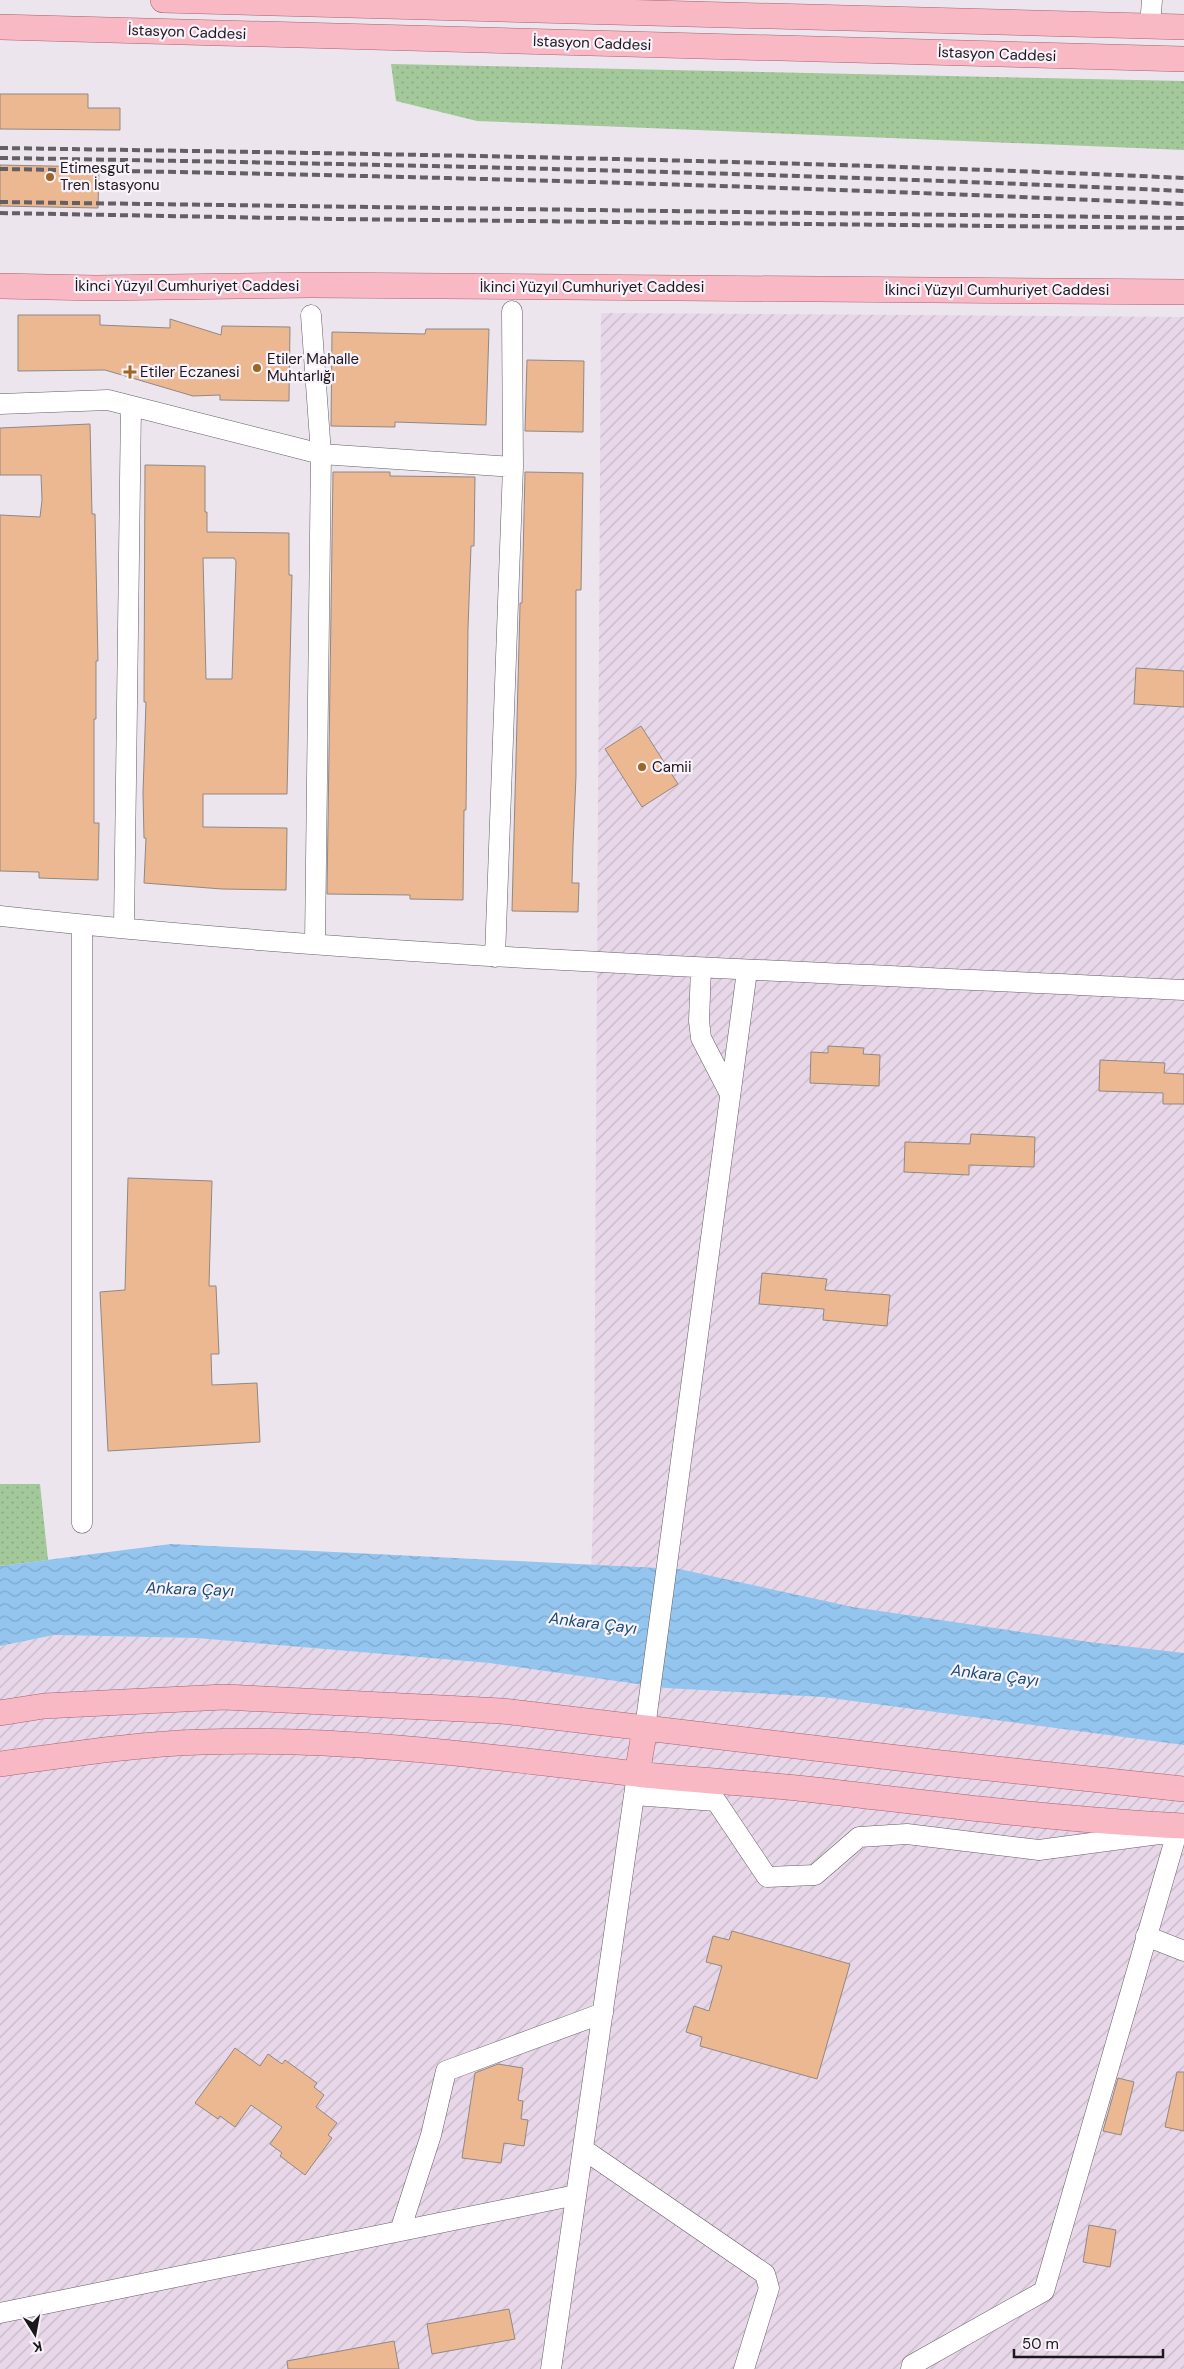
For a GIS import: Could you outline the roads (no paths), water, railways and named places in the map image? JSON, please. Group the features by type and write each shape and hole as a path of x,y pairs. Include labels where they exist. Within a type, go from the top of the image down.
{"main road":[{"name":"İstasyon Caddesi","path":"162,0 735,7 1184,27"},
{"path":"214,33 215,0"},
{"path":"242,33 243,1"},
{"name":"İstasyon Caddesi","path":"0,27 1184,59"},
{"name":"İkinci Yüzyıl Cumhuriyet Caddesi","path":"0,286 106,288 321,285 1184,292"},
{"path":"0,1712 44,1706 224,1697 502,1711 1184,1789"},
{"path":"636,1784 645,1728"},
{"path":"0,1764 90,1752 202,1742 316,1744 460,1754 636,1784 813,1789 1181,1833"}],"street":[{"path":"1150,26 1152,0"},
{"path":"495,957 513,468 512,311"},
{"path":"311,315 322,454 315,943"},
{"path":"0,404 108,400 322,454 513,468"},
{"path":"124,928 131,406"},
{"path":"0,916 82,925 495,957 747,971 848,973 1184,990"},
{"path":"82,925 82,1523"},
{"path":"701,968 699,1020 702,1038 730,1094"},
{"path":"645,1728 747,971"},
{"path":"551,2369 636,1784 716,1801 767,1877 815,1875 859,1837 907,1834 1039,1850 1159,1834 1181,1833 1146,1936 1044,2291 912,2365 910,2369"},
{"path":"1146,1936 1184,1951"},
{"path":"400,2231 431,2135 446,2071 603,2013"},
{"path":"583,2149 765,2274 770,2288 744,2369"},
{"path":"0,2313 576,2195"}],"water":[{"name":"Ankara Çayı","path":"171,1544 679,1569 853,1607 1089,1642 1184,1653 1184,1745 823,1697 666,1688 489,1663 196,1638 54,1635 0,1646 0,1566"}],"railway":[{"path":"0,148 740,162 1184,178"},
{"path":"0,158 592,170 1184,191"},
{"path":"0,169 592,182 1184,204"},
{"path":"0,202 1184,218"},
{"path":"0,213 336,219 1184,228"}],"place":[{"name":"Etimesgut Tren İstasyonu","path":"50,177"},
{"name":"Etiler Mahalle Muhtarlığı","path":"257,368"},
{"name":"Etiler Eczanesi","path":"130,372"},
{"name":"Camii","path":"642,767"}]}
